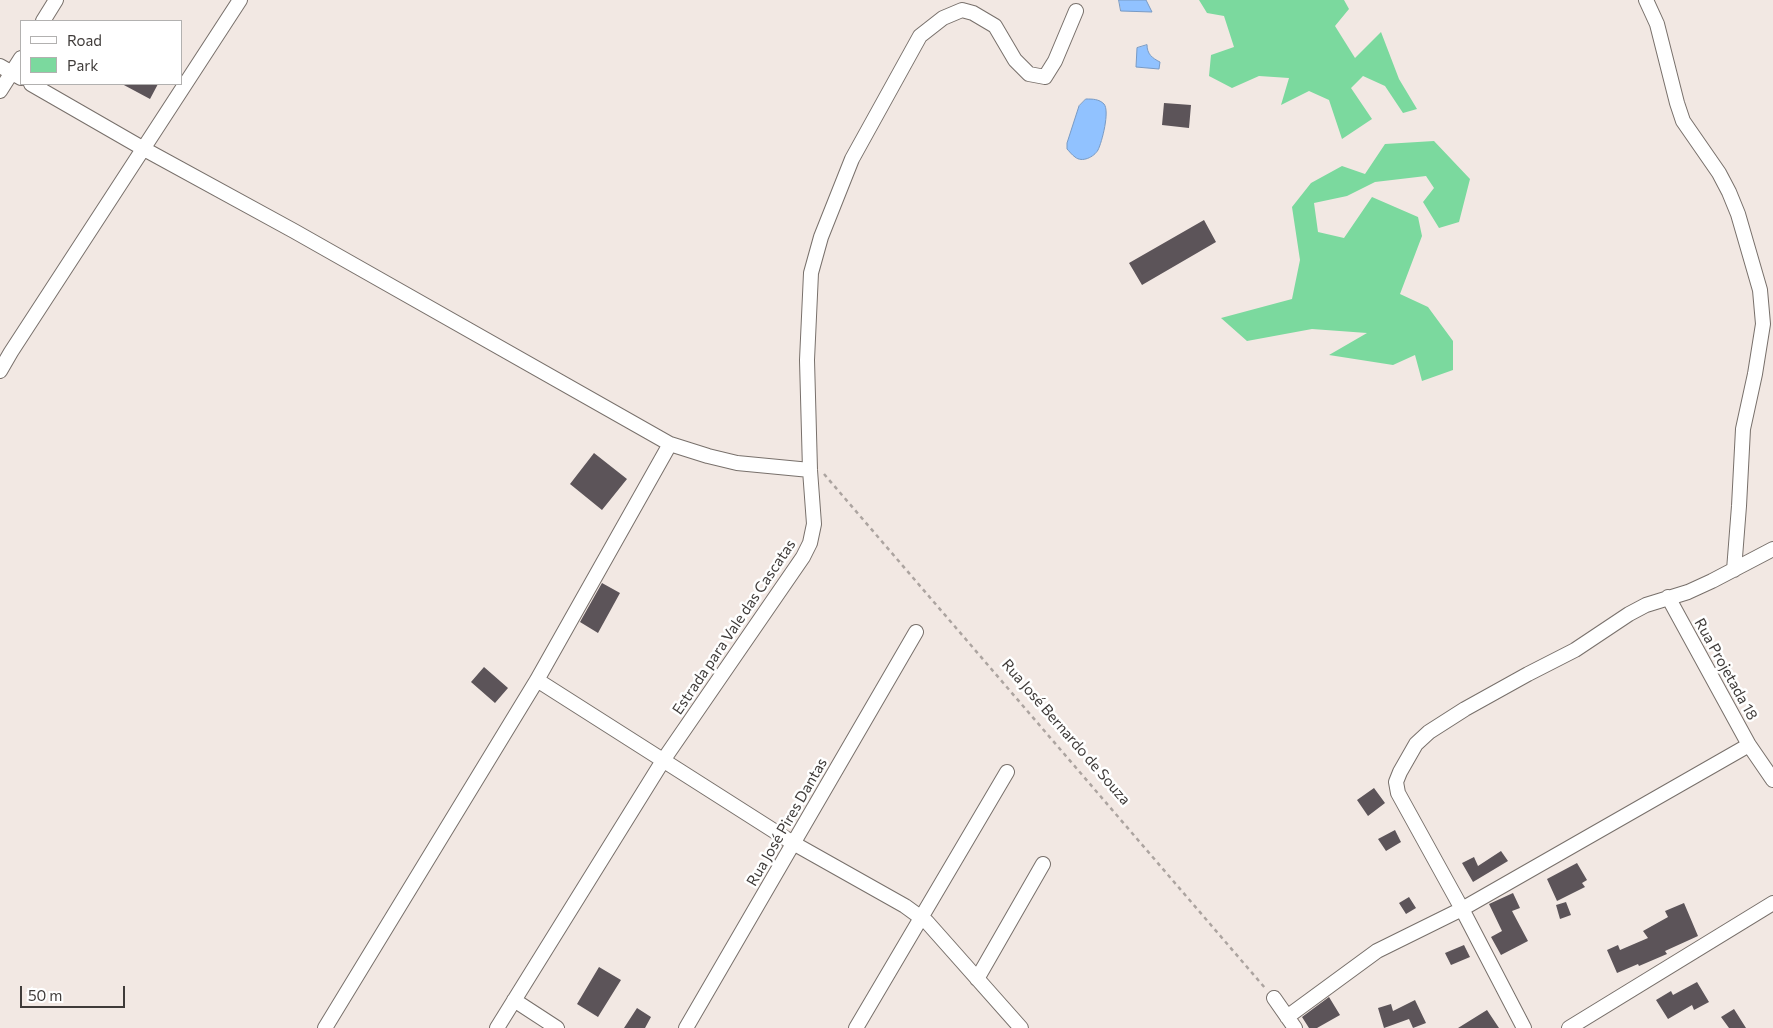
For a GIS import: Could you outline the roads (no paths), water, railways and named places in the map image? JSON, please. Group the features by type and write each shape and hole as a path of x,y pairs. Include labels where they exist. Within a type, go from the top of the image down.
{"street":[{"path":"44,20 56,0"},
{"path":"0,371 240,0"},
{"path":"1646,0 1657,24 1676,103 1683,120 1719,173 1729,192 1738,214 1760,290 1763,324 1755,374 1742,428 1734,570"},
{"name":"Estrada para Vale das Cascatas","path":"497,1028 664,759 804,558 810,543 814,524 807,360 811,273 821,237 852,160 920,36 943,18 962,10 974,13 995,26 1015,60 1029,74 1045,77 1055,60 1076,11"},
{"path":"0,91 20,59"},
{"path":"33,85 670,444 737,463 810,464"},
{"path":"325,1028 537,680 670,444"},
{"path":"1524,1028 1462,909 1398,793 1396,782 1407,758 1416,744 1429,732 1465,709 1575,650 1629,614 1646,605 1688,592 1773,549"},
{"name":"Rua Projetada 18","path":"1668,597 1749,745 1773,780"},
{"name":"Rua José Pires Dantas","path":"686,1028 916,632"},
{"path":"537,680 664,759 793,843 905,906 927,922 1019,1027"},
{"path":"1274,998 1291,1022 1377,951 1462,909 1749,745"},
{"path":"856,1028 1007,772"},
{"path":"977,979 1043,864"},
{"path":"1569,1028 1773,903"},
{"path":"514,1000 557,1028"}],"water":[{"path":"1119,0 1146,0 1152,12 1121,11"},
{"path":"1147,45 1150,55 1160,62 1159,69 1136,67 1137,48"},
{"path":"1086,99 1098,100 1104,104 1106,120 1096,153 1091,157 1078,159 1067,149 1067,143 1079,106"}]}
